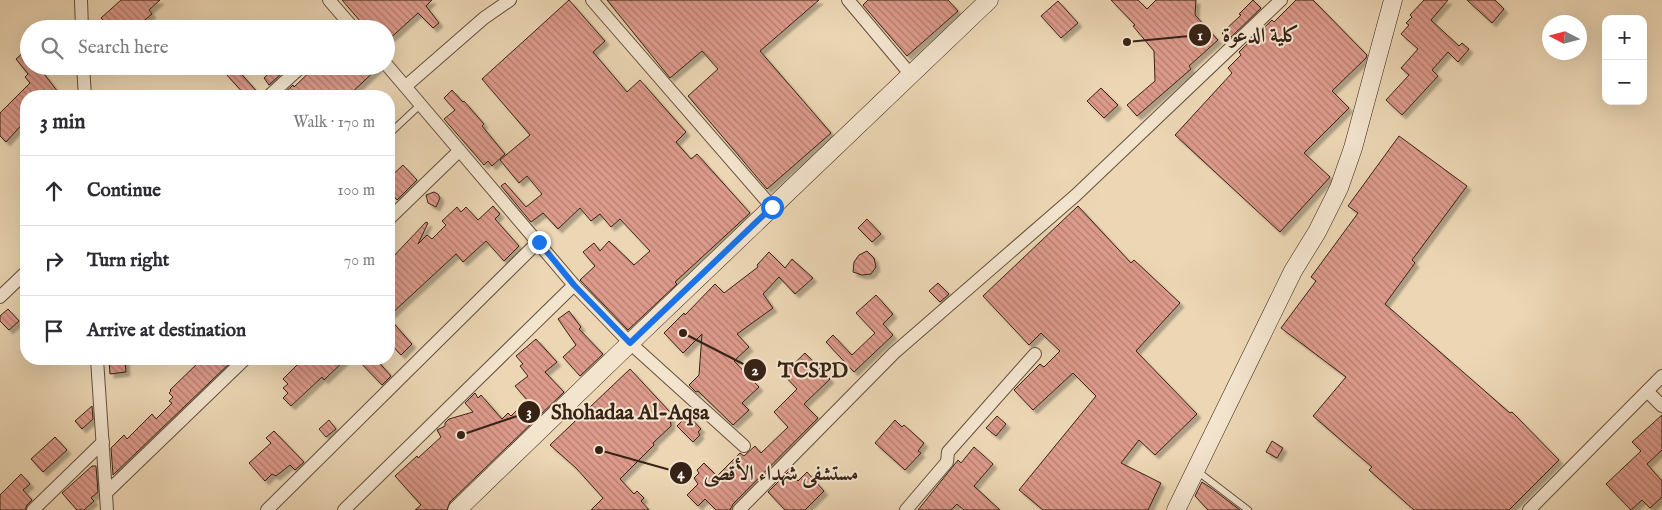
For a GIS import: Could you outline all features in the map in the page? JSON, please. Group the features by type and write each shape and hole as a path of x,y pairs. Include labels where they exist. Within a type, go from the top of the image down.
{"street":[{"path":"81,0 82,20"},
{"path":"329,0 344,20"},
{"path":"406,86 484,18 510,0"},
{"path":"592,0 772,207"},
{"path":"848,0 911,75"},
{"path":"457,510 989,0"},
{"path":"742,508 894,353 1076,195 1281,0"},
{"path":"1176,510 1293,271 1317,232 1339,188 1353,148 1393,0"},
{"path":"395,74 574,285 630,343 744,446"},
{"path":"84,75 85,90"},
{"path":"276,90 292,75"},
{"path":"395,213 459,151"},
{"path":"267,510 539,242"},
{"path":"0,297 20,278"},
{"path":"344,510 574,285"},
{"path":"906,510 947,462 948,452 1035,354"},
{"path":"97,365 107,510"},
{"path":"106,494 239,365"},
{"path":"1528,510 1662,376"},
{"path":"1647,391 1662,406"},
{"path":"33,510 103,442"},
{"path":"742,508 758,510"}],"lane":[{"path":"395,129 422,104"},
{"path":"1196,470 1248,510"}],"building":[{"path":"121,0 160,0 149,10 152,14 145,20 103,20 101,18"},
{"path":"342,0 432,0 426,6 439,23 433,28 418,13 395,34 395,20 359,20"},
{"path":"569,0 605,41 593,52 627,92 640,80 686,132 676,142 691,159 697,154 750,213 675,282 677,284 628,330 580,280 595,266 583,252 594,243 600,251 609,241 634,265 650,251 620,219 611,227 600,214 591,221 580,208 558,229 543,213 531,222 501,186 505,183 526,207 542,194 527,176 519,183 500,160 530,135 482,79"},
{"path":"607,0 819,0 760,51 831,133 767,189 688,96 718,69 702,51 670,78"},
{"path":"868,0 948,0 958,11 907,56 863,5"},
{"path":"1111,0 1138,0 1147,9 1156,0 1196,0 1195,15 1218,40 1189,66 1191,69 1137,116 1127,105 1155,81 1154,51 1133,26 1135,25"},
{"path":"1253,0 1261,8 1228,40 1222,33 1241,15 1239,14"},
{"path":"1296,0 1313,0 1367,55 1332,91 1349,108 1304,153 1330,177 1280,232 1175,135 1232,73 1228,68 1241,55 1239,52"},
{"path":"1424,0 1448,0 1431,20 1459,46 1462,43 1469,49 1458,62 1448,52 1432,70 1438,76 1402,115 1386,100 1409,75 1401,68 1418,49 1401,34 1409,25 1406,23 1412,17 1410,15"},
{"path":"1467,0 1495,0 1504,9 1492,23"},
{"path":"1058,1 1078,23 1061,38 1041,16"},
{"path":"20,55 20,64 16,59"},
{"path":"27,75 45,75 56,90 23,90 30,83 25,77"},
{"path":"227,75 242,75 256,90 241,90"},
{"path":"267,75 280,75 269,85 264,78"},
{"path":"307,75 370,75 354,90 288,90 293,85 294,87"},
{"path":"1101,88 1118,105 1104,118 1087,101"},
{"path":"452,90 484,124 482,126 505,154 492,166 488,161 484,165 444,119 455,110 444,98"},
{"path":"20,93 20,127 6,142 0,136 0,113"},
{"path":"1399,136 1467,186 1412,260 1415,263 1385,304 1510,413 1512,412 1559,460 1509,510 1414,510 1369,470 1372,467 1313,416 1346,377 1281,328 1316,281 1311,277 1358,213 1348,206"},
{"path":"403,165 417,180 397,200 395,198 395,172"},
{"path":"434,192 440,198 436,207 428,203 426,195"},
{"path":"493,206 500,214 495,219 519,246 504,261 486,241 463,262 456,254 395,310 395,255 426,222 428,223 418,244 427,235 432,239 446,225 442,221 457,207 461,212 466,207 478,220"},
{"path":"1078,206 1131,263 1134,260 1180,303 1136,351 1197,414 1155,455 1139,440 1121,463 1161,483 1148,510 1043,510 1019,490 1096,396 1073,373 1033,410 1014,390 1040,364 1044,367 1060,351 1041,333 1029,345 983,296"},
{"path":"867,219 881,234 872,242 858,228"},
{"path":"867,251 874,258 876,267 871,274 862,275 853,272 854,262 859,255"},
{"path":"769,252 785,268 792,259 813,278 795,294 779,277 763,294 773,308 737,334 749,347 734,361 759,387 742,403 749,410 733,425 698,391 696,392 689,385 699,375 702,334 683,353 664,333 684,313 685,315 715,284 724,293 758,267 757,265"},
{"path":"938,283 949,294 940,302 929,291"},
{"path":"876,295 893,314 883,324 893,335 854,372 826,342 833,335 852,355 875,333 856,313"},
{"path":"8,309 19,321 9,330 0,321 0,316"},
{"path":"569,311 581,327 579,329 603,354 580,376 563,357 576,345 558,319"},
{"path":"395,325 412,344 401,355 395,348"},
{"path":"536,339 557,362 545,372 564,392 450,502 447,510 415,510 421,505 395,476 441,437 437,430 445,426 449,419 473,412 465,403 475,393 478,398 481,395 502,419 508,413 511,416 527,400 515,386 528,376 520,366 523,364 516,356"},
{"path":"805,353 830,379 804,404 818,418 733,504 730,510 716,510 705,499 698,506 687,495 698,484 694,478 699,473 697,470 704,463 717,476 740,453 744,456 755,446 761,453 788,427 774,412 797,389 783,374"},
{"path":"109,365 125,365 126,372 110,374"},
{"path":"196,365 228,365 113,475 111,448 124,435 127,439 152,414 156,419 172,403 169,401 173,397 169,393"},
{"path":"297,365 340,365 324,380 322,377 291,406 283,398 288,393 283,388 288,384 283,379"},
{"path":"363,365 381,365 391,376 382,385"},
{"path":"630,369 670,412 671,426 620,479 634,494 637,491 644,498 641,501 649,510 591,510 603,498 576,468 550,445"},
{"path":"92,406 93,419 82,429 75,421"},
{"path":"1662,415 1662,450 1647,464 1662,481 1662,497 1650,508 1642,500 1631,510 1606,484 1641,451 1632,442"},
{"path":"997,416 1006,424 996,436 986,428"},
{"path":"686,417 688,419 690,417 701,429 698,432 700,435 693,442 677,426"},
{"path":"329,420 336,429 326,437 319,429"},
{"path":"895,420 902,427 904,425 924,443 918,451 921,453 905,470 875,443"},
{"path":"274,431 304,462 295,470 290,465 276,476 272,474 265,481 249,463 271,443 266,438"},
{"path":"55,437 67,450 43,472 31,459"},
{"path":"1272,441 1283,448 1277,458 1266,452"},
{"path":"974,447 993,464 974,486 1000,510 964,510 957,504 951,510 918,510 958,460 961,463"},
{"path":"92,466 96,466 98,492 91,498 94,501 84,510 77,510 62,493"},
{"path":"789,471 798,481 807,472 824,491 805,510 785,510 768,492"},
{"path":"21,474 30,484 23,490 32,500 25,510 0,510 0,495"},
{"path":"1202,482 1240,510 1208,510 1195,496"}],"place":[{"name":"كلية الدعوة","path":"1127,42"},
{"name":"TCSPD","path":"683,333"},
{"name":"Shohadaa Al-Aqsa","path":"461,435"},
{"name":"مستشفى شهداء الأقصى","path":"599,450"}],"route":[{"path":"539,242 574,285 630,343 772,207"}]}
